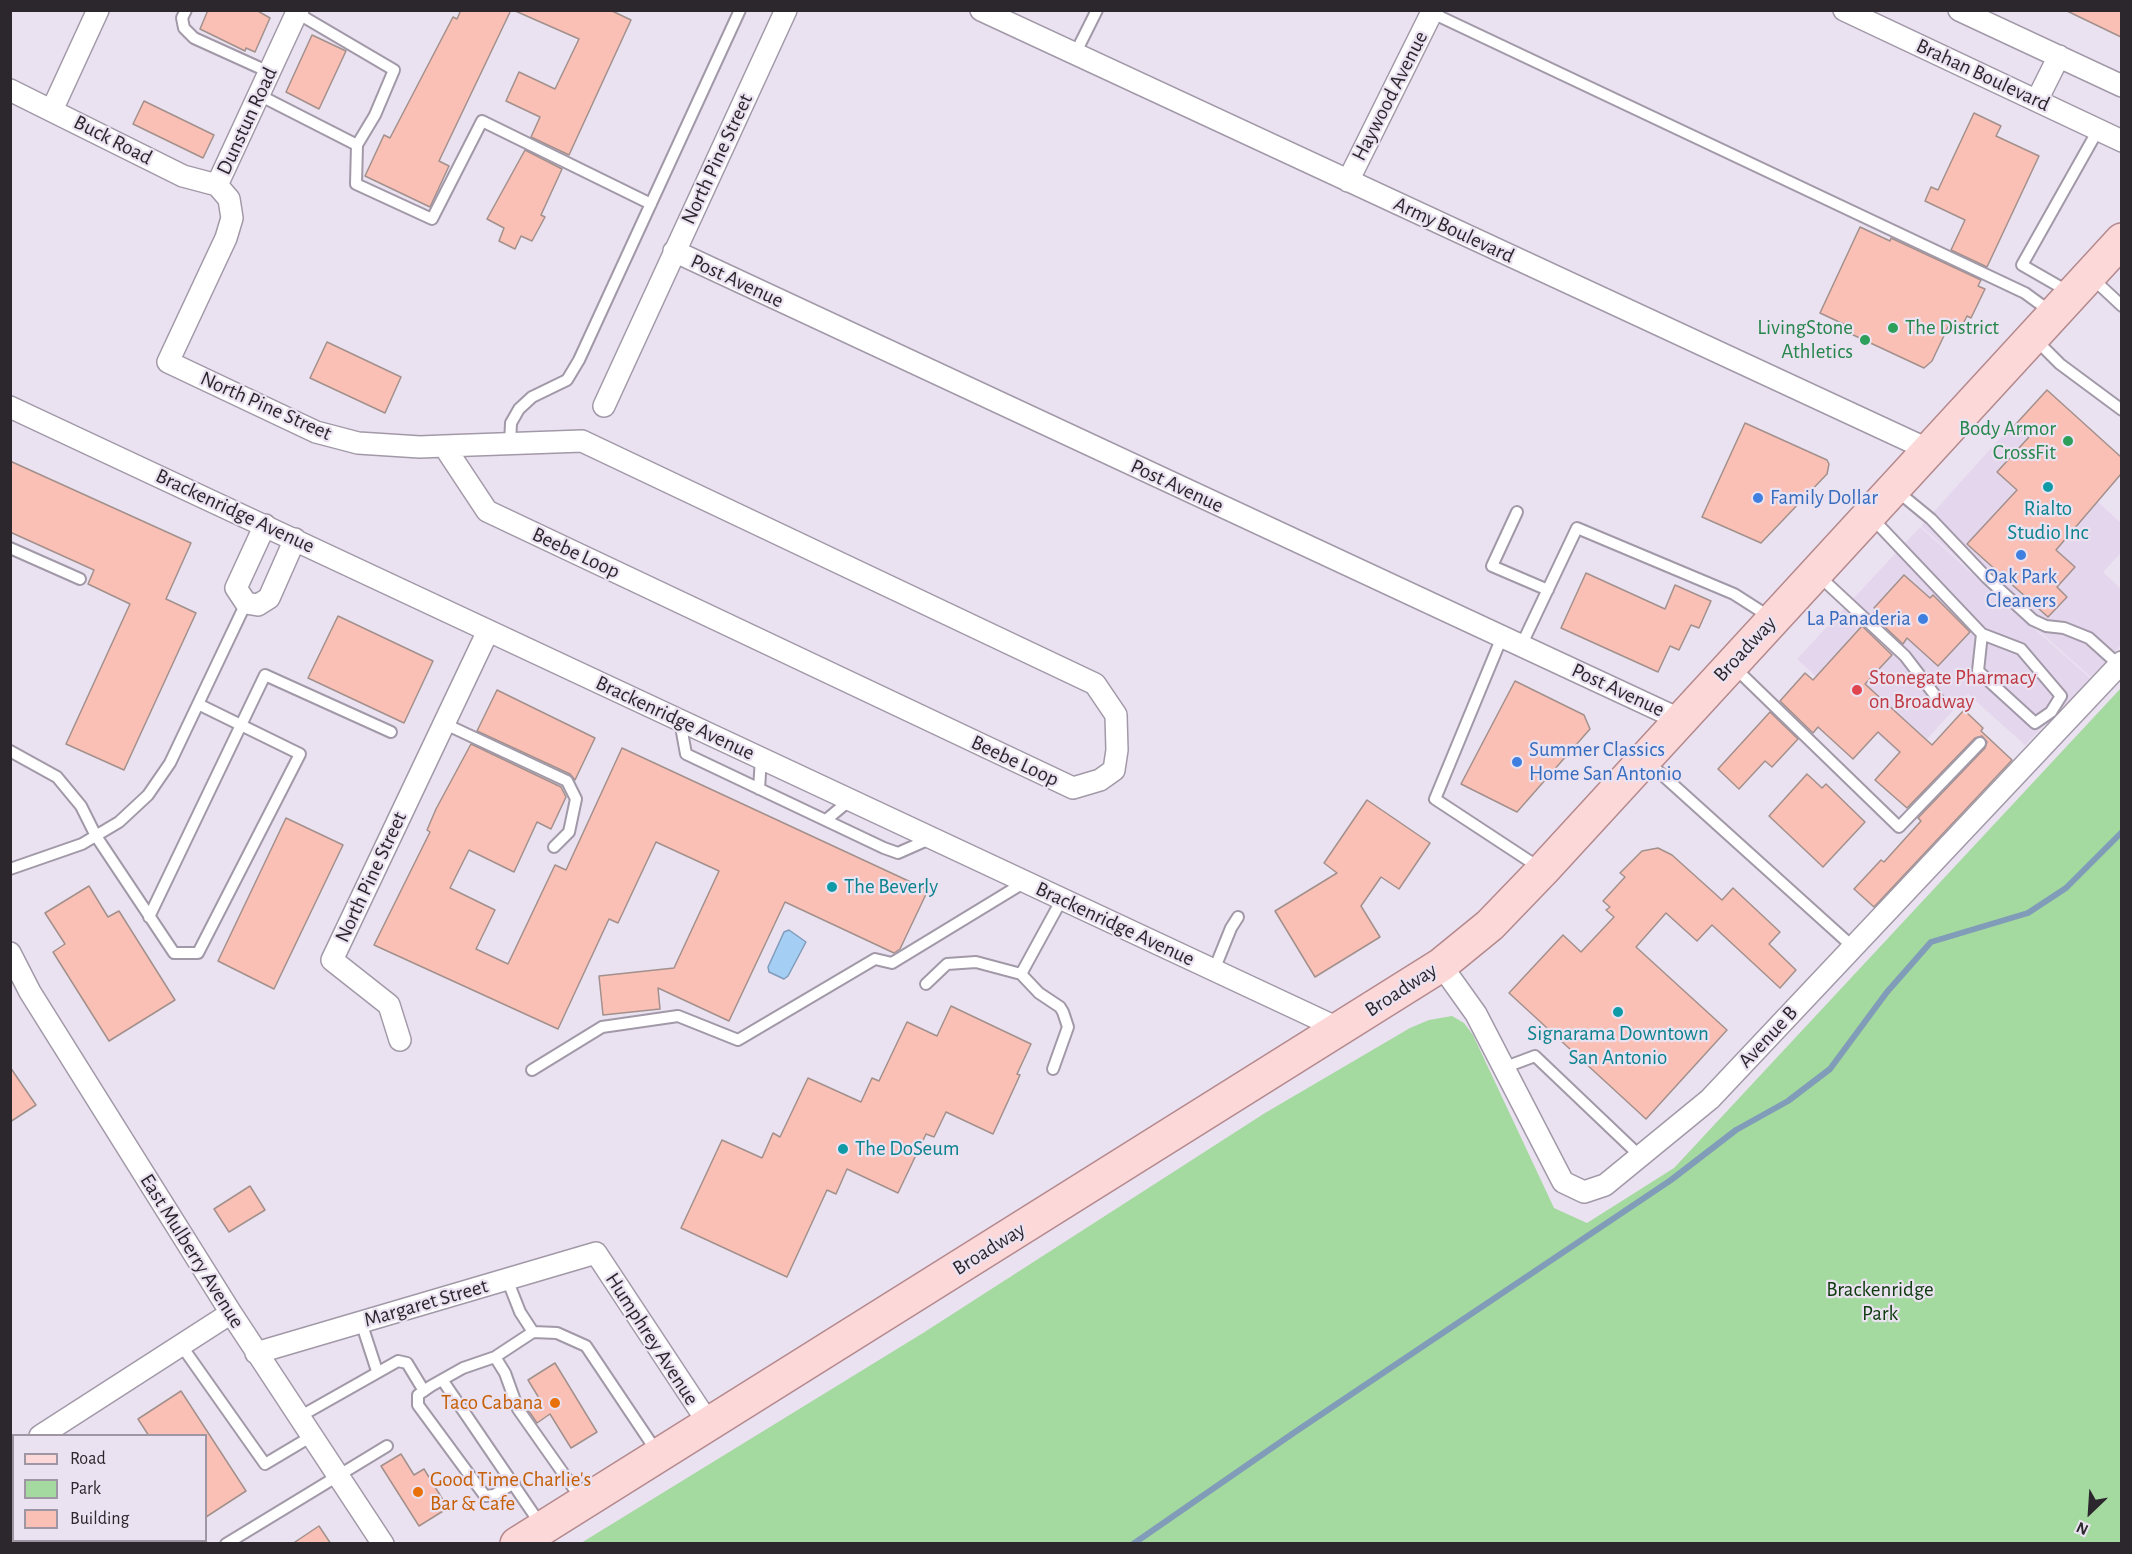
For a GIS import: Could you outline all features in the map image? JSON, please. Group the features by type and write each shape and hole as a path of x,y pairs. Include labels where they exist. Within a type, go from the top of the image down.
{"main road":[{"name":"Broadway","path":"530,1535 1441,965 1490,925 1543,870 2121,240"}],"street":[{"path":"52,110 98,10"},
{"name":"North Pine Street","path":"604,406 786,10"},
{"name":"Army Boulevard","path":"981,10 1927,449"},
{"name":"Brahan Boulevard","path":"1844,10 2121,141"},
{"path":"1959,10 2121,86"},
{"name":"Dunstun Road","path":"168,362 226,238 232,218 229,199 217,185 297,11"},
{"name":"Haywood Avenue","path":"1348,181 1430,11"},
{"path":"2037,100 2059,56"},
{"name":"Buck Road","path":"10,90 183,176 217,185"},
{"name":"Post Avenue","path":"674,252 1681,720"},
{"name":"North Pine Street","path":"168,362 316,432 358,443 393,447 582,441"},
{"name":"Brackenridge Avenue","path":"10,407 1340,1029"},
{"name":"Beebe Loop","path":"444,446 488,511 1073,788 1100,780 1114,770 1117,750 1116,716 1095,684 582,441"},
{"path":"265,525 236,588 246,603 258,605 269,598 295,539"},
{"name":"North Pine Street","path":"400,1040 389,1005 332,960 442,723 488,631"},
{"name":"Avenue B","path":"1441,965 1476,1014 1502,1069 1563,1182 1584,1192 1605,1185 1710,1099 1853,947 2057,718 2120,663"},
{"name":"East Mulberry Avenue","path":"10,953 30,992 256,1353 383,1544"},
{"name":"Humphrey Avenue","path":"596,1253 709,1424"},
{"name":"Margaret Street","path":"256,1353 596,1253"},
{"path":"43,1434 231,1313"}],"lane":[{"path":"186,10 182,18 184,28 194,38 269,72"},
{"path":"510,444 512,423 519,409 532,398 567,380 579,360 740,10"},
{"path":"1075,54 1097,10"},
{"path":"297,11 394,70 375,115 357,145 356,184 432,219 482,121 651,204"},
{"path":"1430,11 2025,293 2062,305 2121,306"},
{"path":"259,95 357,145"},
{"path":"2098,130 2022,265 2062,305 2060,364 2121,410"},
{"path":"1892,488 1931,519 1986,577 2033,620 2046,626 2064,628 2089,638 2120,663"},
{"path":"1517,512 1492,566 1548,590"},
{"path":"1869,514 1982,634 2021,649 2061,696 2057,718 2035,723 1978,671 1982,634"},
{"path":"1543,870 1436,799 1512,641 1548,590 1577,528 1734,594 1773,619"},
{"path":"10,548 80,579"},
{"path":"1816,573 1905,656 1941,703"},
{"path":"10,868 82,844 119,822 153,788 170,763 246,603"},
{"path":"1731,664 1899,827 1980,742"},
{"path":"149,917 265,675 391,732"},
{"path":"10,752 57,777 81,806 96,836 174,953 198,953 300,754 198,704"},
{"path":"680,720 686,754 759,789 898,853 932,838"},
{"path":"442,723 567,781 576,799 568,832 554,847"},
{"path":"759,789 761,758"},
{"path":"1645,759 1853,947"},
{"path":"826,820 850,800"},
{"path":"532,1070 602,1027 678,1016 738,1040 875,959 892,963 1025,882"},
{"path":"1021,974 1062,899"},
{"path":"1214,970 1231,928 1238,917"},
{"path":"926,984 947,964 976,962 1021,974 1039,993 1060,1007 1063,1012 1068,1027 1053,1070"},
{"path":"1502,1069 1535,1056 1640,1156"},
{"path":"507,1279 520,1312 533,1332"},
{"path":"361,1322 377,1371"},
{"path":"514,1483 494,1495 485,1496 418,1404 418,1395 463,1368 495,1357 533,1332 557,1333 586,1346 659,1455"},
{"path":"181,1345 265,1464 312,1436"},
{"path":"495,1357 519,1409 583,1503"},
{"path":"299,1417 398,1361 407,1363 424,1390"},
{"path":"443,1381 514,1483 530,1535"},
{"path":"226,1544 339,1478 387,1446"}],"shaded area":[{"path":"2013,424 2121,523 2121,553 2103,572 2121,589 2121,645 2092,678 1921,526"},
{"path":"1920,527 2091,679 2025,745 1968,694 1907,761 1797,659"}],"green space":[{"name":"Brackenridge Park","path":"2121,688 2121,1543 581,1543 923,1333 1265,1113 1410,1028 1429,1020 1452,1016 1464,1023 1473,1035 1554,1208 1587,1223 1674,1168"}],"water":[{"path":"789,930 806,942 788,976 784,979 769,972 768,967 784,932"}],"building":[{"path":"208,10 256,10 270,18 255,52 246,48 245,51 200,29"},
{"path":"461,10 511,10 439,161 449,166 430,207 365,176 384,135 390,138 453,17 457,19"},
{"path":"513,10 610,10 631,20 569,155 531,137 540,117 506,101 519,72 555,89 579,39"},
{"path":"2065,10 2121,10 2121,37"},
{"path":"312,35 346,51 319,109 286,92"},
{"path":"144,101 214,135 203,158 133,124"},
{"path":"1974,113 2001,126 1996,136 2039,156 1987,267 1951,250 1965,220 1925,201 1931,187 1938,190"},
{"path":"525,150 562,169 541,215 545,217 532,241 521,236 515,249 499,241 504,228 487,219"},
{"path":"1860,227 1890,241 1891,238 1981,280 1978,286 1985,289 1971,318 1967,316 1961,328 1950,323 1932,361 1924,368 1849,333 1852,328 1820,313"},
{"path":"327,342 401,377 385,413 310,378"},
{"path":"2047,390 2121,457 2121,474 2056,550 2075,567 2057,587 2067,597 2048,617 1967,544 2017,490 1997,472 2029,437 2015,425"},
{"name":"Family Dollar","path":"1745,423 1827,460 1829,464 1827,474 1761,543 1702,517"},
{"path":"10,461 191,543 166,599 196,613 124,770 66,744 130,604 88,584 94,570 10,532"},
{"path":"1586,573 1665,609 1675,585 1711,601 1699,628 1691,625 1679,650 1670,646 1658,672 1561,628"},
{"name":"La Panaderia","path":"1904,575 1930,598 1933,595 1970,632 1938,666 1907,638 1903,644 1872,615 1877,610 1874,608"},
{"path":"338,616 433,661 404,723 308,678"},
{"path":"1862,626 1892,655 1865,684 1932,745 1964,710 1983,728 1981,731 2012,760 1874,907 1854,889 1881,860 1884,862 1921,821 1918,818 1985,748 1987,742 1982,736 1975,738 1907,808 1875,780 1900,752 1878,732 1853,759 1818,727 1813,733 1780,701 1805,673 1813,680"},
{"name":"Summer Classics Home San Antonio","path":"1515,681 1584,715 1590,729 1517,812 1461,784"},
{"path":"497,690 595,738 575,780 570,774 477,731"},
{"path":"1770,712 1798,739 1772,767 1765,761 1739,789 1718,769"},
{"name":"The Beverly","path":"471,744 561,787 566,797 551,829 537,822 514,872 469,850 450,888 495,910 476,949 508,964 555,865 566,870 622,748 928,890 900,949 894,953 785,902 729,1021 658,988 660,1009 603,1015 599,976 674,968 719,871 656,842 618,923 609,919 558,1029 374,945 430,832 427,830 436,809"},
{"path":"1807,774 1822,788 1826,784 1865,822 1823,867 1769,816"},
{"path":"1367,800 1430,843 1399,889 1381,877 1361,906 1380,937 1315,977 1275,911 1337,873 1324,863"},
{"path":"286,818 343,845 274,989 218,961"},
{"name":"Signarama Downtown San Antonio","path":"1658,848 1672,855 1722,900 1733,888 1780,932 1769,944 1796,970 1780,988 1712,925 1697,941 1666,913 1636,947 1727,1030 1646,1119 1509,993 1563,935 1581,952 1614,917 1606,910 1610,907 1603,901 1625,877 1620,873 1642,851"},
{"path":"89,886 108,917 119,911 175,1000 109,1041 53,952 65,944 45,913"},
{"name":"The DoSeum","path":"951,1006 1031,1044 1017,1074 1020,1075 993,1134 946,1112 934,1137 926,1134 898,1193 847,1169 836,1194 827,1190 787,1277 681,1228 722,1140 762,1158 773,1133 780,1137 808,1078 861,1102 872,1078 879,1081 907,1022 937,1036"},
{"path":"10,1067 36,1105 10,1122"},
{"path":"250,1186 265,1210 229,1232 214,1209"},
{"name":"Taco Cabana","path":"555,1363 597,1432 571,1448 550,1414 537,1423 526,1407 539,1398 528,1380"},
{"path":"181,1391 246,1491 207,1516 207,1434 148,1434 138,1419"},
{"name":"Good Time Charlie's Bar & Cafe","path":"401,1454 414,1475 424,1469 448,1508 419,1526 381,1466"},
{"path":"319,1526 331,1544 292,1544"}],"waterway":[{"path":"1133,1544 1295,1432 1671,1180 1736,1130 1788,1101 1830,1069 1887,992 1931,942 2028,913 2066,888 2122,832"}],"place":[{"name":"The District","path":"1893,328"},
{"name":"LivingStone Athletics","path":"1865,340"},
{"name":"Body Armor CrossFit","path":"2068,441"},
{"name":"Rialto Studio Inc","path":"2048,487"},
{"name":"Family Dollar","path":"1758,498"},
{"name":"Oak Park Cleaners","path":"2021,555"},
{"name":"La Panaderia","path":"1923,619"},
{"name":"Stonegate Pharmacy on Broadway","path":"1857,690"},
{"name":"Summer Classics Home San Antonio","path":"1517,762"},
{"name":"The Beverly","path":"832,887"},
{"name":"Signarama Downtown San Antonio","path":"1618,1012"},
{"name":"The DoSeum","path":"843,1149"},
{"name":"Taco Cabana","path":"555,1403"},
{"name":"Good Time Charlie's Bar & Cafe","path":"418,1492"}]}
